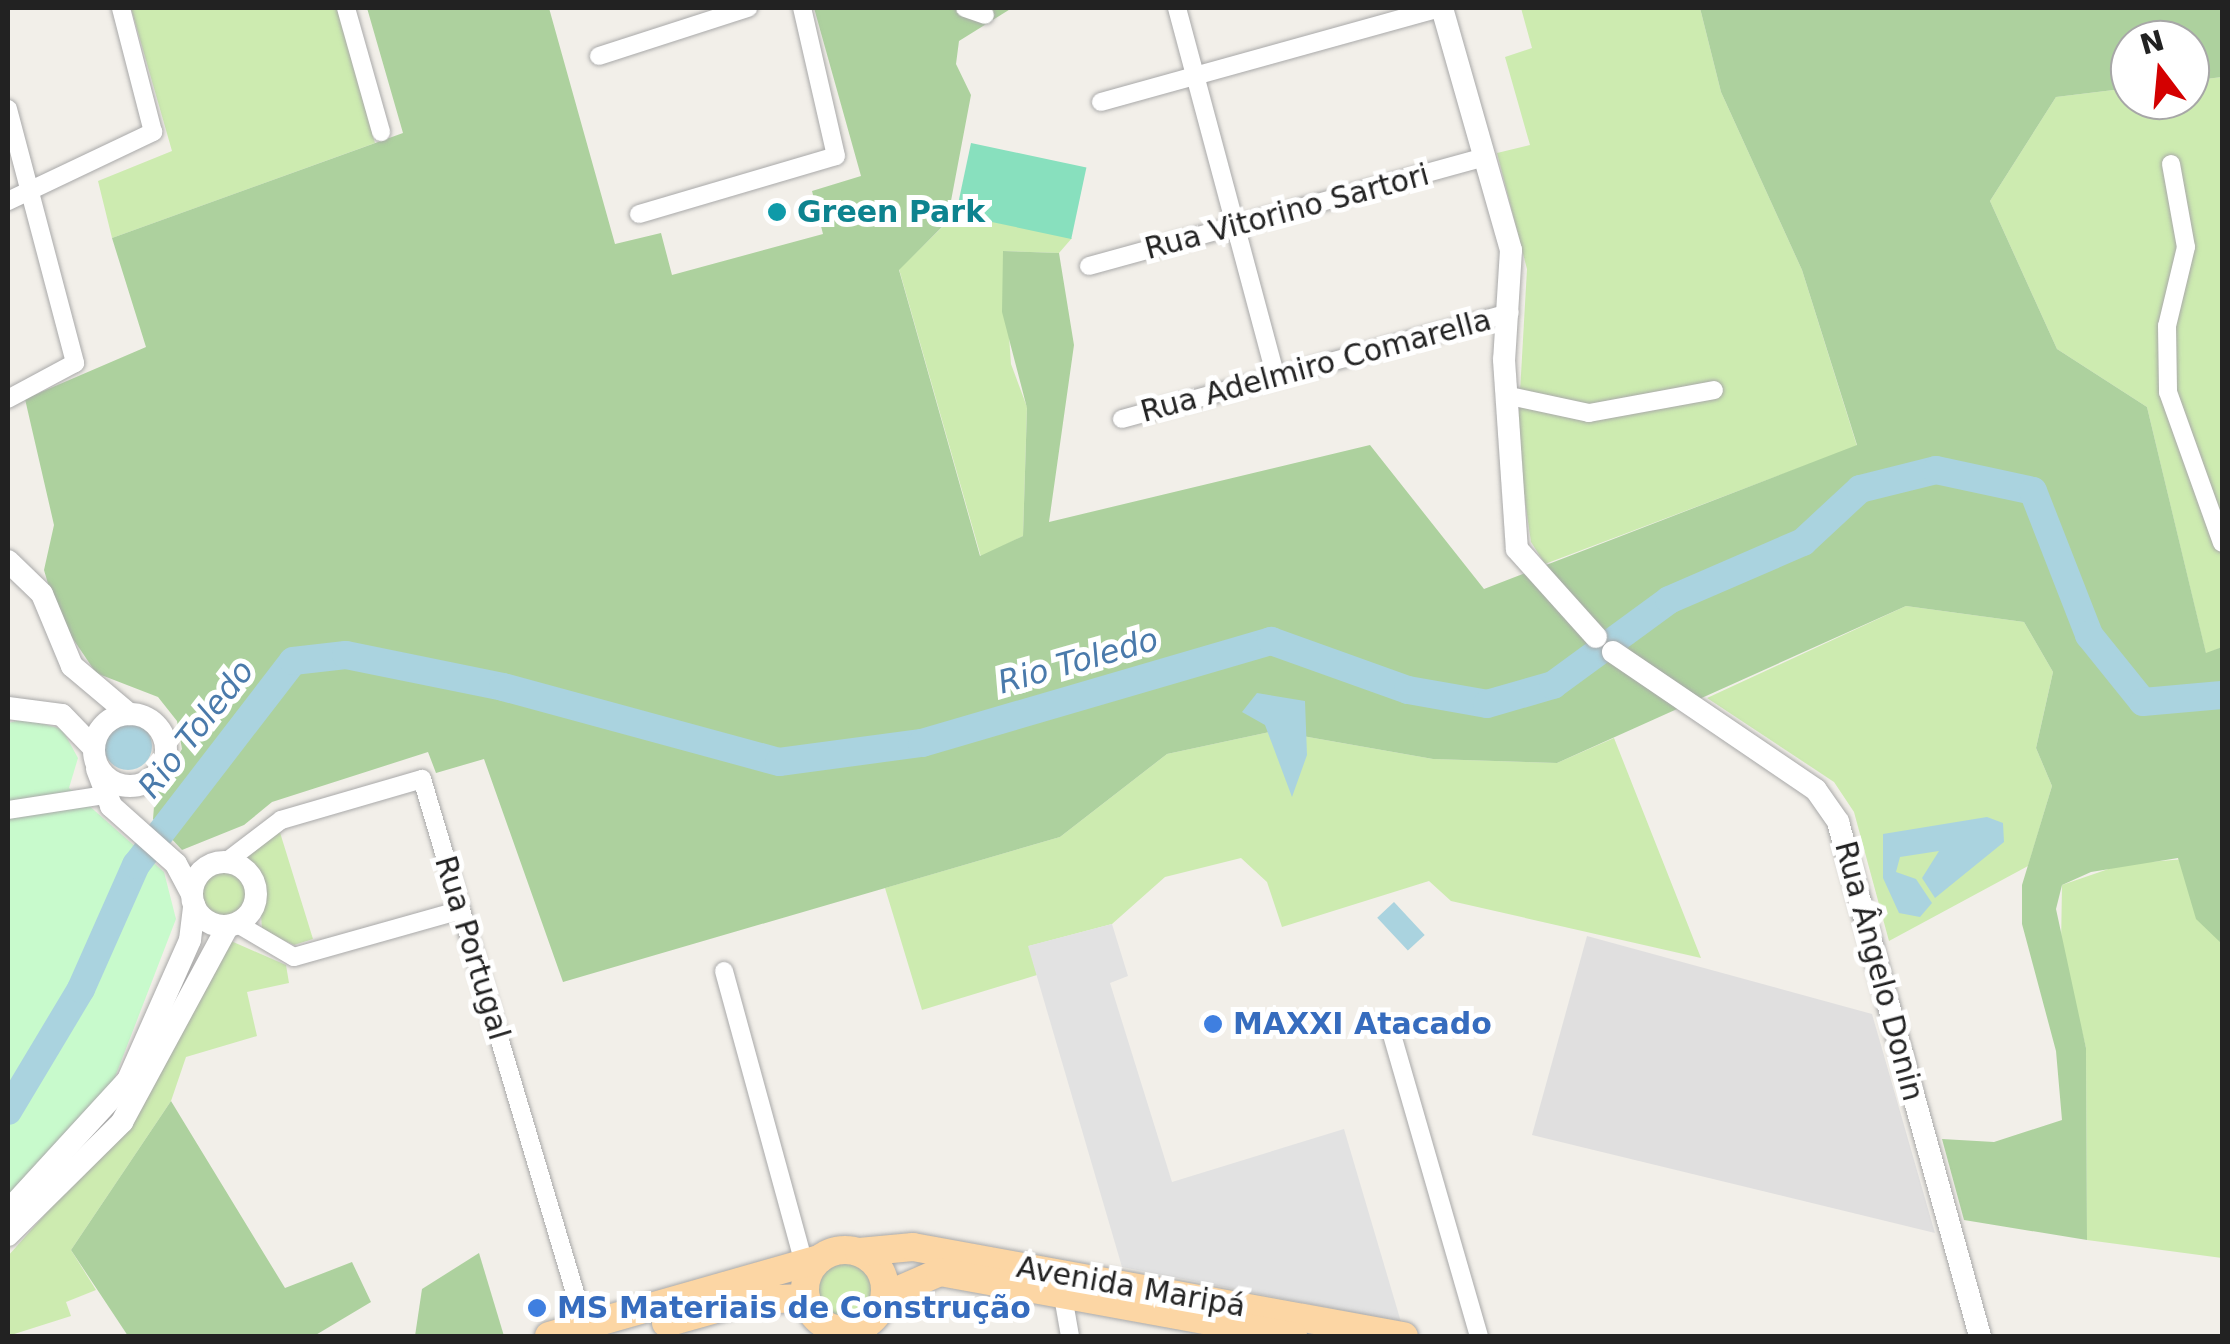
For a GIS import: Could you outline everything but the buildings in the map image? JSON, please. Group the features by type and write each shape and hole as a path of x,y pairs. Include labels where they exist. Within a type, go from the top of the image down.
{"main road":[{"name":"Avenida Maripá","path":"859,1252 913,1247 1061,1285 1293,1336"},
{"path":"549,1336 812,1261 859,1252 880,1269 884,1296 865,1329 829,1330 806,1298 812,1261"},
{"name":"Avenida Maripá","path":"884,1296 940,1272 1061,1285 1404,1336"},
{"path":"617,1336 748,1300 806,1298"}],"street":[{"path":"8,201 149,137 153,125 121,8"},
{"path":"346,8 381,132"},
{"path":"599,56 748,8"},
{"path":"639,214 840,148 802,8"},
{"path":"964,8 985,15"},
{"path":"1177,8 1276,377"},
{"path":"1101,102 1441,8"},
{"name":"Rua Ângelo Donin","path":"1441,8 1511,250 1505,395 1518,549 1604,645 1816,790 1838,822 1980,1336"},
{"path":"8,109 75,362 8,399"},
{"name":"Rua Vitorino Sartori","path":"1089,266 1485,157"},
{"path":"2170,164 2186,247 2166,326 2168,392 2222,543"},
{"name":"Rua Adelmiro Comarella","path":"1122,419 1510,313"},
{"path":"1505,395 1602,413 1714,390"},
{"path":"8,560 37,585 63,652 129,714 151,720 164,739 165,762 135,812 139,838"},
{"path":"8,708 62,715 139,838 168,859 207,922 232,924 294,957 461,910"},
{"path":"8,810 57,801 98,771 101,728 129,714"},
{"path":"98,771 120,786 151,780"},
{"name":"Rua Portugal","path":"216,865 281,820 418,776 585,1326"},
{"path":"8,1235 122,1122 232,924 254,907 256,887 216,865 168,859"},
{"path":"8,1211 128,1080 190,940 193,900 216,865"},
{"path":"724,971 812,1261"},
{"path":"1390,1028 1479,1336"},
{"path":"1061,1285 1070,1336"}],"shaded area":[{"path":"1112,924 1128,976 1110,983 1172,1182 1344,1129 1401,1322 1122,1267 1028,946"},
{"path":"1587,936 1872,1014 1935,1233 1532,1135"}],"green space":[{"path":"131,8 337,8 375,143 112,238 98,181 172,151"},
{"path":"367,8 549,8 615,244 661,233 672,275 823,234 812,191 861,176 814,8 1012,8 959,41 956,64 971,95 947,222 899,270 980,556 1023,536 1027,408 1002,312 1003,251 1059,253 1074,345 1049,522 1370,445 1484,589 1857,445 1802,270 1721,92 1700,8 2222,8 2222,77 2210,78 2210,20 2110,20 2110,90 2056,97 1990,201 2057,349 2147,407 2206,653 2222,647 2222,944 2196,919 2178,858 2091,872 2062,885 2056,909 2086,1048 2087,1240 1964,1220 1942,1139 1994,1142 2062,1120 2056,1051 2022,924 2022,885 2052,786 2036,748 2053,672 2024,622 1906,606 1557,763 1433,759 1274,731 1167,754 1060,837 563,982 484,759 436,773 428,752 272,802 244,825 182,850 153,819 155,794 182,749 177,721 158,697 96,673 57,615 44,570 54,525 25,399 146,347 112,238 403,133"},
{"path":"1521,8 1700,8 1721,92 1802,270 1857,446 1545,564 1531,542 1517,445 1527,269 1497,153 1530,145 1505,57 1532,48"},
{"path":"2222,77 2222,647 2206,654 2147,407 2057,349 1990,201 2056,97 2110,90 2110,120 2210,120 2210,78"},
{"path":"971,143 1086,168 1071,239 956,214"},
{"path":"956,214 1072,238 1059,253 1003,251 1011,364 1027,407 1023,536 981,557 899,269"},
{"path":"1906,606 2024,622 2053,672 2036,748 2052,786 2028,866 1889,941 1854,812 1834,782 1707,698"},
{"path":"25,719 62,729 78,758 69,788 164,872 176,919 112,1085 8,1198 8,723"},
{"path":"1274,731 1433,759 1557,763 1614,738 1701,958 1451,901 1429,881 1282,927 1267,882 1241,858 1165,877 1112,924 1029,946 1037,975 922,1010 885,888 1060,837 1167,754"},
{"path":"278,826 313,939 294,945 262,931 259,878 239,853"},
{"path":"2210,857 2222,938 2222,1258 2087,1240 2086,1048 2061,947 2062,885 2123,864"},
{"path":"222,865 240,873 248,891 240,909 222,917 204,909 196,891 204,873"},
{"path":"231,941 286,965 289,983 247,992 257,1036 186,1057 171,1101 71,1250 96,1290 66,1302 71,1316 8,1336 8,1256 138,1110 214,952"},
{"path":"171,1101 285,1288 352,1262 371,1302 314,1336 128,1336 71,1250"},
{"path":"479,1253 504,1336 415,1336 422,1289"},
{"path":"845,1262 864,1270 872,1289 864,1308 845,1316 826,1308 818,1289 826,1270"}],"water":[{"path":"1257,693 1305,701 1307,755 1292,797 1265,725 1242,712"},
{"path":"128,722 145,729 152,746 145,763 128,770 111,763 104,746 111,729"},
{"path":"1987,817 2003,823 2004,842 1935,898 1922,878 1939,851 1900,857 1896,872 1916,879 1932,903 1920,917 1899,913 1883,878 1883,834"},
{"path":"1394,902 1425,935 1408,951 1377,918"}],"waterway":[{"name":"Rio Toledo","path":"8,1111 81,989 136,865 293,661 346,655 503,687 779,762 922,743 1271,641 1408,690 1487,704 1553,685 1669,600 1803,542 1860,489 1936,470 2033,491 2089,635 2143,702 2222,695"}],"place":[{"name":"Green Park","path":"777,212"},
{"name":"MAXXI Atacado","path":"1213,1024"},
{"name":"MS Materiais de Construção","path":"537,1308"}]}
